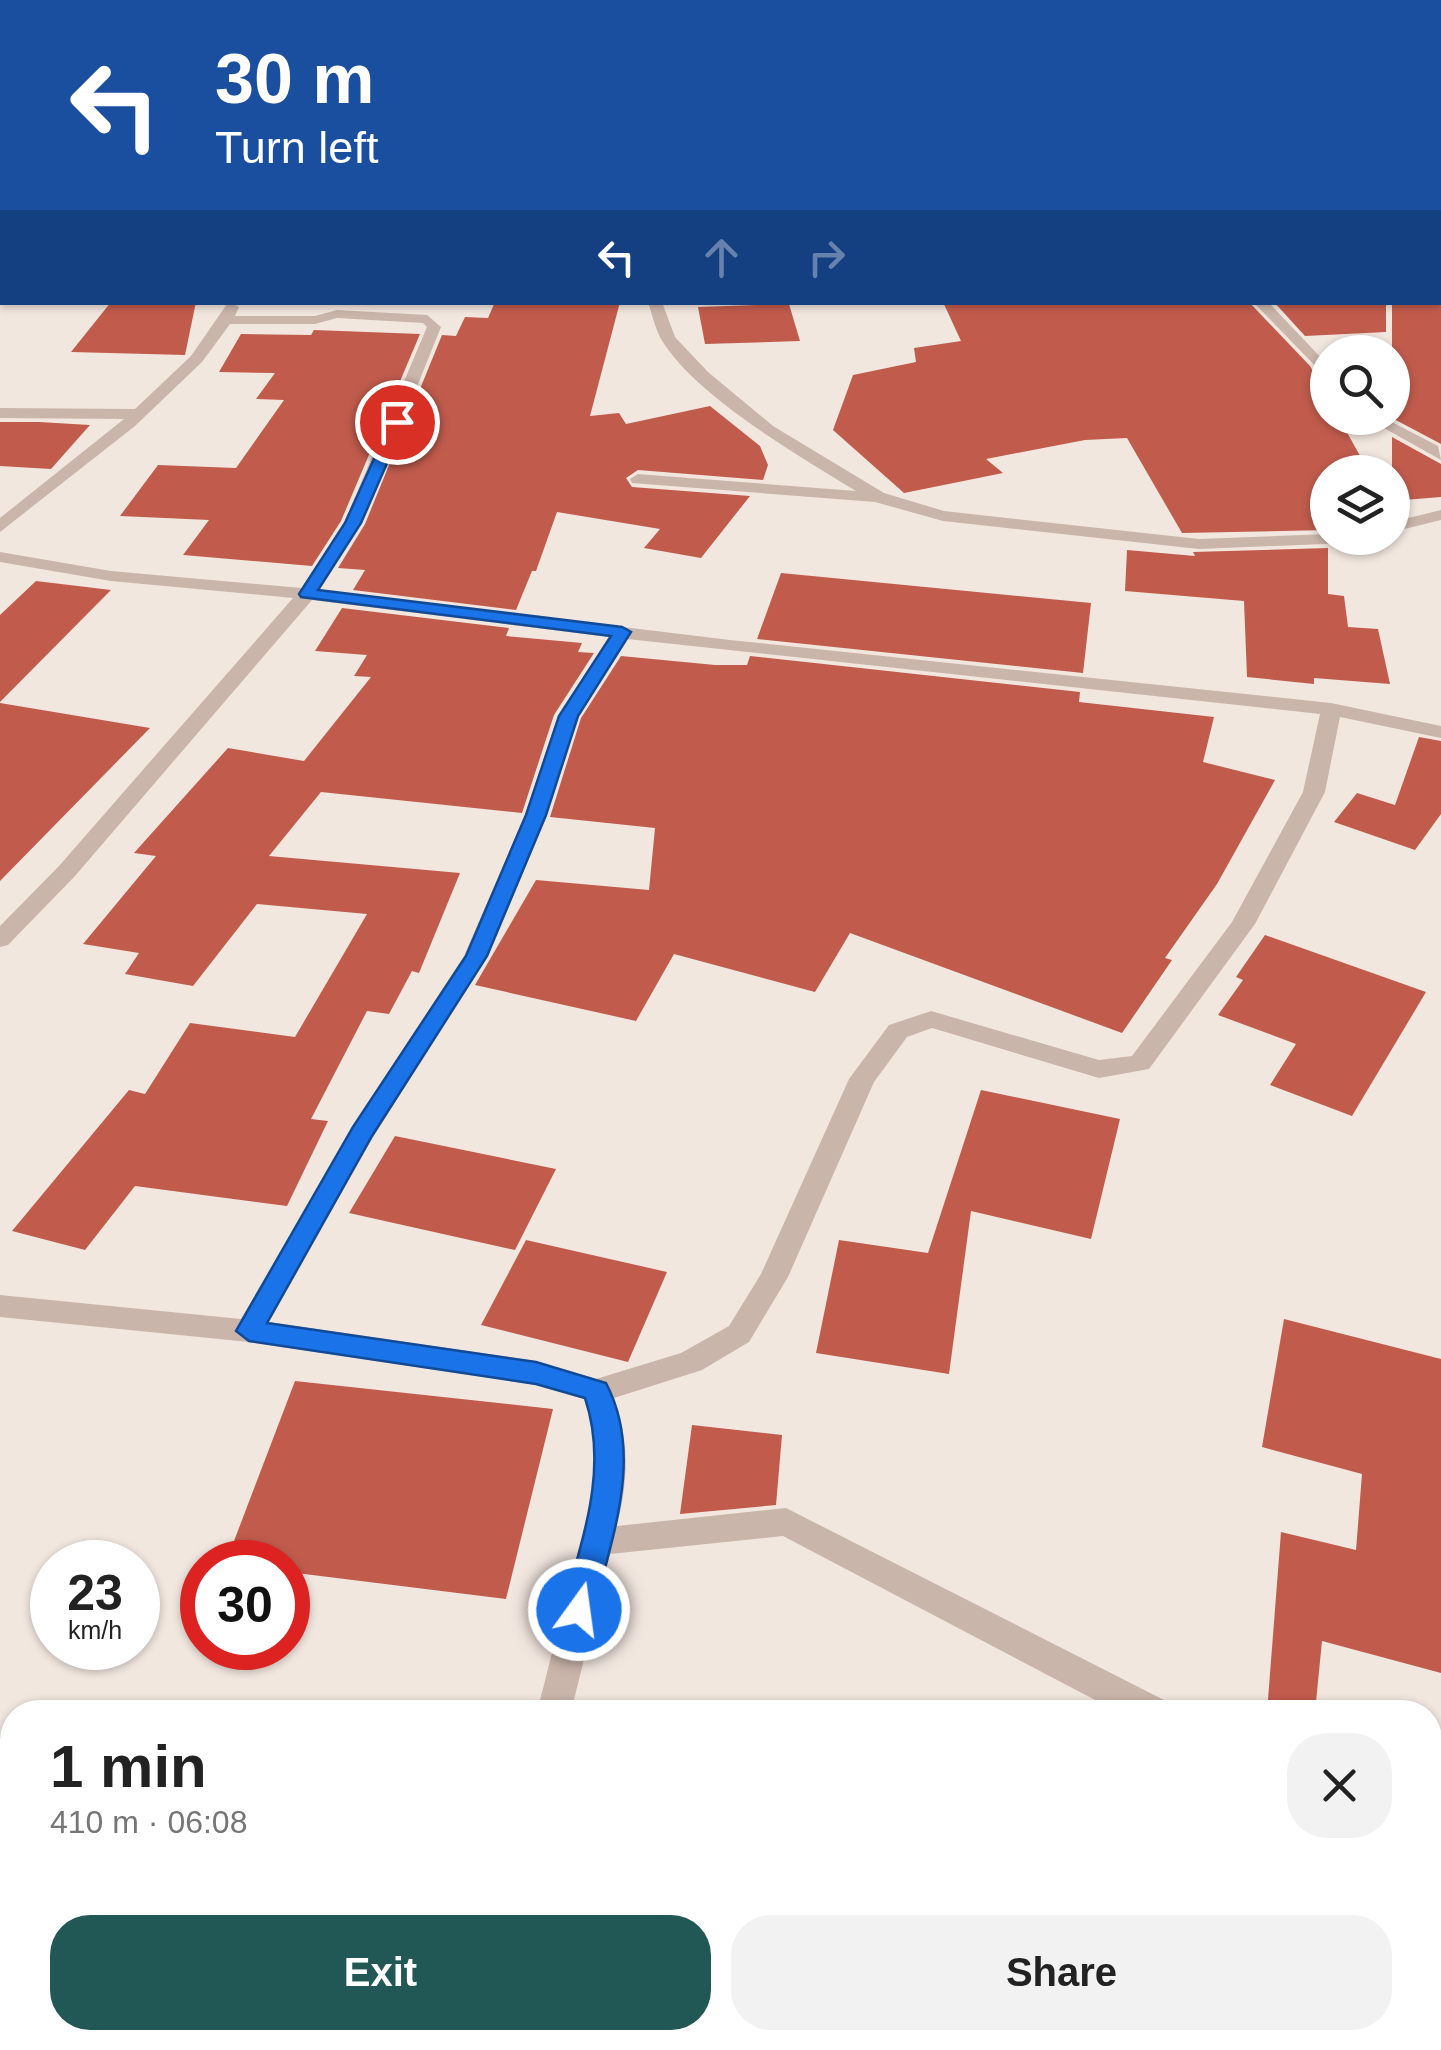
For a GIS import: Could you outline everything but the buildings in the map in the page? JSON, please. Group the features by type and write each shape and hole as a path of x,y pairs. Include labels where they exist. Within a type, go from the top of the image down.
{"street":[{"path":"0,527 137,414 209,348 232,305"},
{"path":"655,305 668,338 702,375 767,429 878,498"},
{"path":"1263,305 1310,356"},
{"path":"0,940 67,870 307,594 353,523 434,327 427,319 337,314 315,320 227,320"},
{"path":"0,413 137,414"},
{"path":"1408,435 1441,455"},
{"path":"638,478 878,498 943,516 1199,544 1310,540"},
{"path":"1410,523 1441,515"},
{"path":"0,557 110,576 307,594 1332,709 1441,732"},
{"path":"249,1331 362,1132 476,956 536,815 568,716 622,632"},
{"path":"0,1306 249,1331 536,1373 596,1390 692,1362 739,1334 774,1277 862,1079 898,1031 931,1020 1100,1069 1140,1063 1244,924 1314,792 1332,709"},
{"path":"557,1700 611,1484 608,1424 596,1390"},
{"path":"595,1542 786,1522 1129,1700"}],"route":[{"path":"397,422 353,523 307,594 622,632 568,716 536,815 476,956 362,1132 249,1331 536,1373 596,1390 608,1424 611,1484 579,1610"}]}
